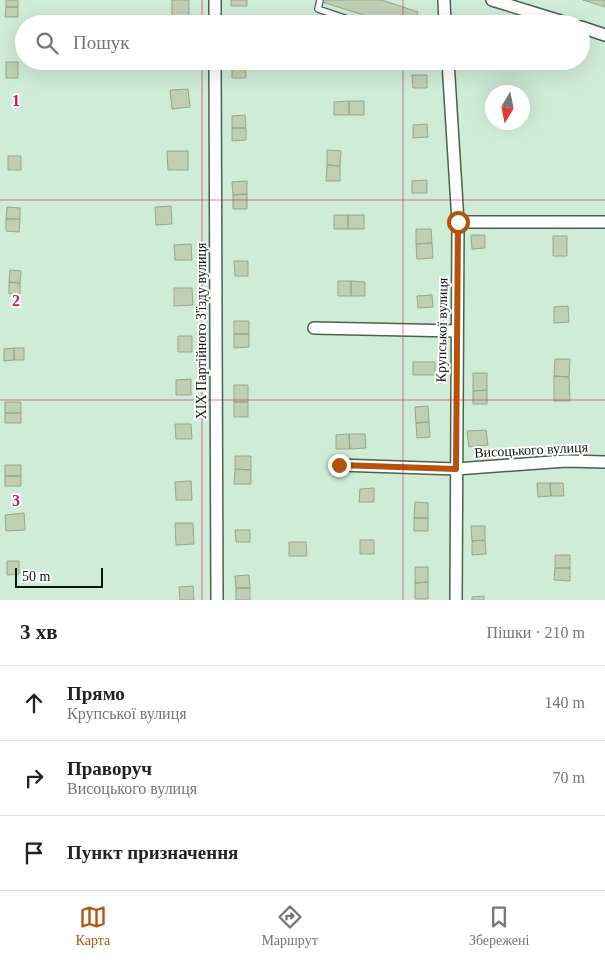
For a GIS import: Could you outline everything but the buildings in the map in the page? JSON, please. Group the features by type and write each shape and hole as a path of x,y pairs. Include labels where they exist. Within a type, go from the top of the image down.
{"street":[{"path":"215,0 215,15"},
{"path":"444,0 445,15"},
{"path":"492,0 541,15"},
{"path":"590,30 605,35"},
{"name":"XIX Партійного З'їзду вулиця","path":"214,70 217,600"},
{"name":"Крупської вулиця","path":"449,70 458,222 456,600"},
{"path":"458,222 605,222"},
{"path":"314,328 457,331"},
{"name":"Висоцького вулиця","path":"339,465 456,469 566,461 605,462"}],"lane":[{"path":"320,0 318,9 336,15"}],"route":[{"path":"339,465 456,469 458,222"}]}
